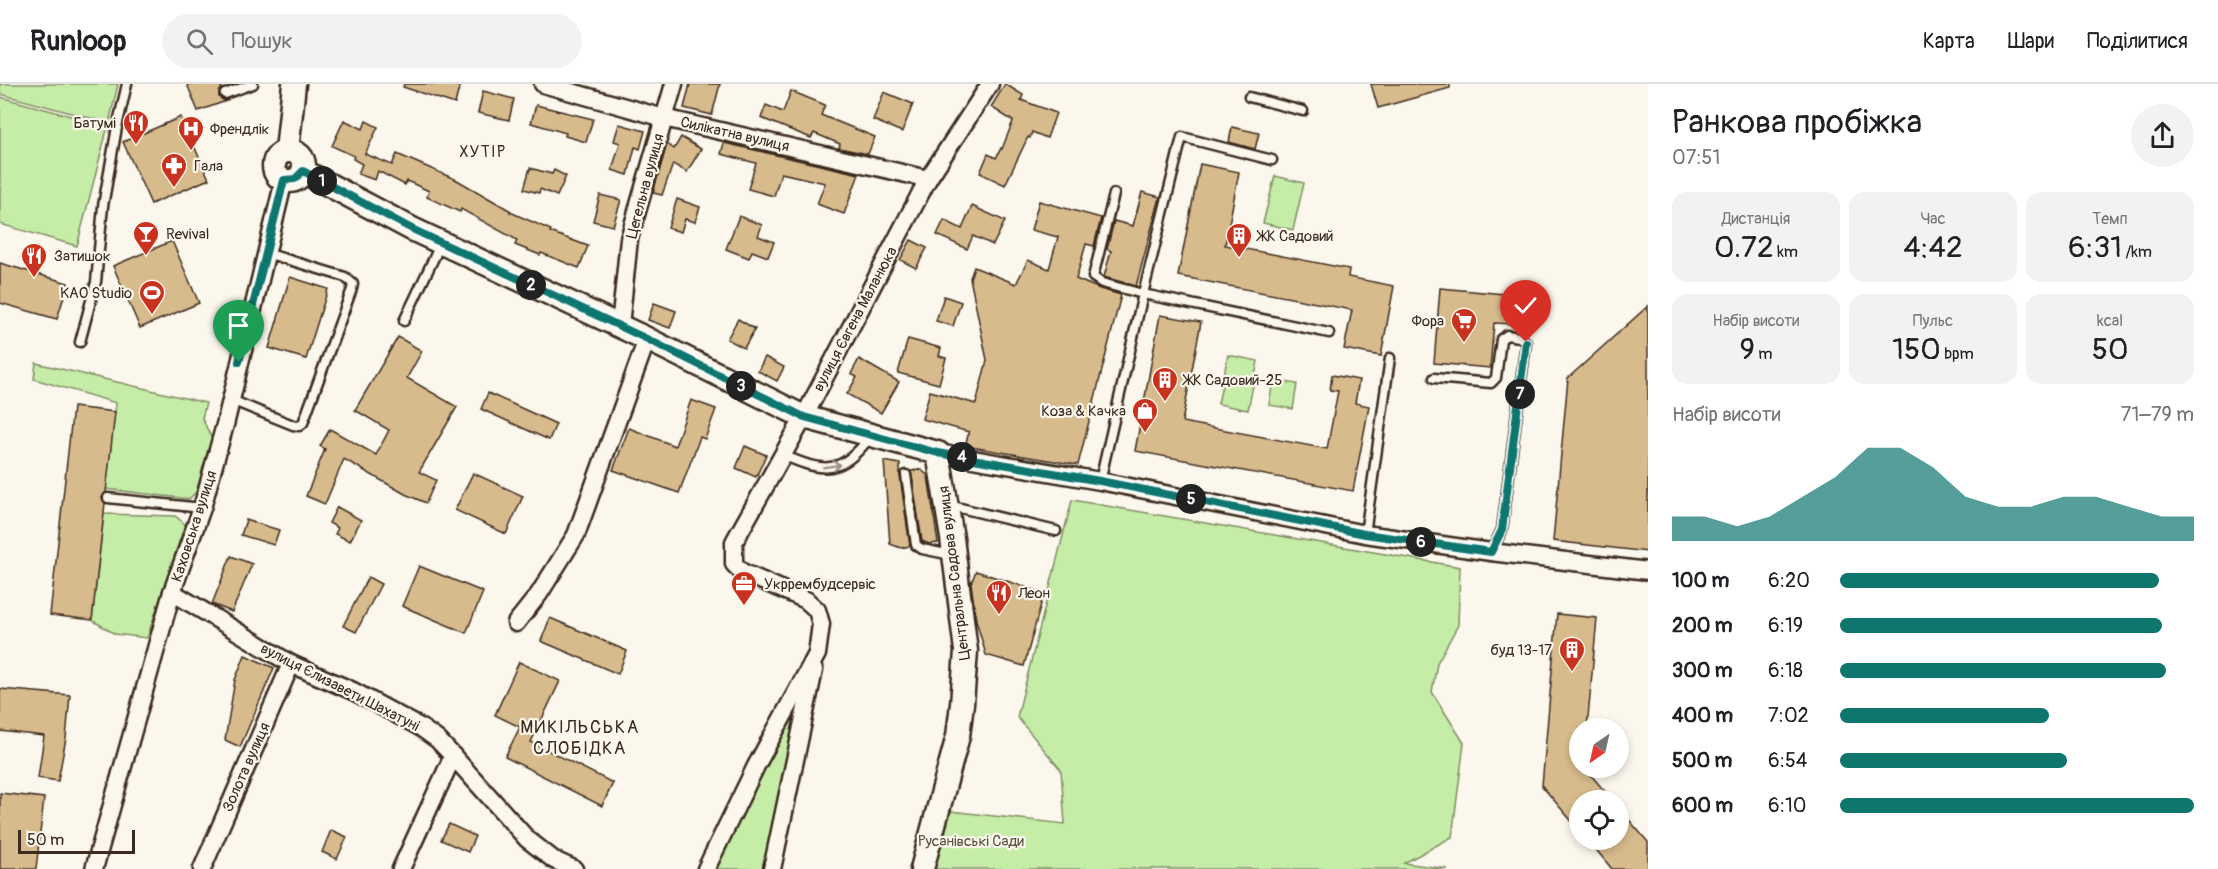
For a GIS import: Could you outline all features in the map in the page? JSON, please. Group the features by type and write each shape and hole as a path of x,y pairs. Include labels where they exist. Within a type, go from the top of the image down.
{"main road":[{"path":"294,84 287,151 301,156 304,163 293,175 375,210 620,326 804,417 938,453"},
{"name":"Центральна Садова вулиця","path":"922,869 958,736 966,651 938,453"}],"street":[{"name":"Силікатна вулиця","path":"543,84 664,118 928,179"},
{"name":"Цегельна вулиця","path":"620,326 629,239 674,84"},
{"name":"вулиця Євгена Маланюка","path":"772,869 817,654 821,624 818,610 806,600 742,572 734,564 734,542 804,417 928,179 990,84"},
{"name":"Каховська вулиця","path":"94,869 172,592 202,508 231,400 266,253 293,175"},
{"path":"516,623 539,594 576,535 647,339"},
{"path":"938,453 1100,481 1365,534 1648,571"},
{"name":"вулиця Єлизавети Шахатуні","path":"172,592 291,664 353,691 420,727 438,740 526,840 554,860 574,869"},
{"name":"вулиця Євгена Маланюка","path":"706,869 756,766 817,654"},
{"name":"Золота вулиця","path":"202,869 291,664"},
{"path":"401,869 453,756"}],"lane":[{"path":"80,342 96,282 103,206 117,127 128,84"},
{"path":"225,94 253,84"},
{"path":"1249,97 1303,111"},
{"path":"1100,481 1182,137 1272,160"},
{"path":"1114,194 1093,277 1102,284 1329,333"},
{"path":"404,321 441,242"},
{"path":"231,400 294,425 299,426 303,423 352,289 353,284 345,277 266,253"},
{"path":"1434,378 1491,383 1496,378 1501,339 1507,335 1519,337 1526,342 1502,530 1491,552"},
{"path":"1365,534 1390,358"},
{"path":"783,454 816,467 829,468 842,464 859,451 871,435"},
{"path":"906,475 916,545 922,549 954,555"},
{"path":"108,498 202,508"},
{"path":"947,505 1056,531"}],"green space":[{"path":"0,84 118,84 109,123 0,94"},
{"path":"0,97 108,126 77,246 0,224"},
{"path":"1275,176 1304,183 1293,230 1263,223"},
{"path":"1228,355 1258,361 1248,410 1218,404"},
{"path":"36,363 206,403 202,418 213,441 197,491 189,499 106,489 116,403 34,379"},
{"path":"1273,380 1297,384 1293,409 1269,405"},
{"name":"Русанівські Сади","path":"1072,500 1460,567 1458,625 1437,663 1432,692 1464,743 1452,837 1404,863 1448,869 934,869 950,811 1065,824 1061,770 1017,717"},
{"path":"104,514 175,516 185,524 147,638 115,634 92,620"},
{"path":"806,688 764,869 713,869"}],"building":[{"path":"187,84 219,84 222,88 219,97 229,100 198,111"},
{"path":"404,84 460,84 455,104 403,87"},
{"path":"690,84 720,84 712,115 684,108"},
{"path":"1005,84 1023,95 1021,100 1056,113 1047,138 1032,132 1030,138 1028,137 1005,185 980,173 988,154 996,158 1002,149 1013,121 991,107"},
{"path":"1371,84 1450,84 1450,88 1378,108"},
{"path":"483,91 514,99 509,120 478,113"},
{"path":"791,91 825,105 821,115 875,137 868,154 839,148 840,144 814,133 811,138 761,118 766,105 783,112"},
{"path":"884,92 913,104 902,132 873,120"},
{"path":"536,105 593,119 586,142 565,136 566,133 531,123"},
{"path":"181,117 209,179 151,204 123,142"},
{"path":"344,120 363,129 366,121 378,127 365,154 392,165 397,154 457,180 510,212 551,230 550,232 588,246 579,268 515,245 517,240 461,209 460,212 427,197 429,191 407,181 405,185 378,171 375,180 358,174 362,164 353,159 354,156 332,146"},
{"path":"619,124 645,131 640,149 635,147 628,175 612,170 620,143 614,141"},
{"path":"1232,127 1259,133 1255,149 1229,142"},
{"path":"681,137 701,149 687,172 673,164 662,195 653,193 667,144 674,149"},
{"path":"724,143 859,174 844,214 817,204 825,183 781,173 774,196 748,189 756,163 721,154"},
{"name":"ЖК Садовий","path":"1200,164 1239,172 1225,245 1349,269 1348,277 1394,286 1381,356 1344,349 1352,310 1178,276"},
{"path":"530,168 552,174 554,170 566,176 557,196 540,189 539,193 524,189"},
{"path":"1142,192 1160,197 1136,286 1104,277 1111,251 1107,249 1114,221 1133,226"},
{"path":"600,195 621,200 613,226 593,221"},
{"path":"677,199 700,207 695,222 685,219 681,232 668,228"},
{"path":"1039,201 1101,218 1094,246 1086,244 1076,279 1121,295 1078,465 965,446 969,432 922,419 930,391 976,404 987,360 970,278 974,267 1016,284 1028,260 1049,269 1058,237 1031,230"},
{"path":"972,206 1005,221 993,245 973,236 967,249 937,235 944,220 962,229"},
{"path":"739,216 762,225 758,236 774,242 768,257 752,251 749,258 726,249"},
{"path":"911,240 927,248 916,268 900,260"},
{"path":"172,241 199,303 140,328 113,266"},
{"path":"0,263 68,283 57,319 0,303"},
{"path":"290,277 328,289 306,359 269,348"},
{"name":"Фора","path":"1440,288 1515,295 1513,324 1494,323 1490,368 1434,363"},
{"path":"944,296 961,302 953,326 936,321"},
{"path":"654,303 676,311 670,328 648,320"},
{"path":"1648,306 1648,552 1553,541 1568,378"},
{"name":"ЖК Садовий-25","path":"1160,315 1201,322 1182,422 1327,449 1338,391 1330,390 1332,375 1359,380 1355,403 1369,406 1353,491 1135,451"},
{"path":"738,319 755,329 744,348 727,339"},
{"path":"398,337 422,351 407,378 457,407 419,472 436,480 426,503 405,494 344,459 325,504 306,496 325,449 320,446 330,429 376,455 389,430 355,410"},
{"path":"908,339 941,348 939,356 946,358 939,384 898,373"},
{"path":"765,357 784,367 777,381 758,371"},
{"path":"859,359 899,382 881,413 847,394 857,377 851,374"},
{"path":"488,393 556,424 549,440 481,409"},
{"path":"691,400 716,409 705,439 700,437 679,493 613,470 629,428 675,446"},
{"path":"73,407 115,412 106,492 102,498 105,503 92,620 50,615"},
{"path":"745,446 766,455 756,477 736,468"},
{"path":"884,461 900,464 910,546 901,548 890,544"},
{"path":"921,469 928,476 938,543 929,544 922,541 911,471"},
{"path":"473,473 523,496 506,534 455,510"},
{"path":"337,507 361,520 350,541 335,534 338,528 329,523"},
{"path":"246,520 279,530 274,545 241,535"},
{"path":"231,556 252,564 232,612 212,604"},
{"path":"419,566 483,592 466,633 402,606"},
{"path":"976,571 1044,593 1024,666 986,655 976,620 971,583"},
{"path":"368,577 381,584 356,632 343,626"},
{"name":"буд 13-17","path":"1557,614 1597,618 1588,718 1569,718 1569,778 1593,778 1604,790 1569,790 1569,818 1542,786"},
{"path":"550,618 627,651 618,674 541,641"},
{"path":"245,655 274,668 240,747 225,740 235,680"},
{"path":"519,662 560,681 531,742 613,783 602,806 505,757 520,727 495,715"},
{"path":"0,689 70,695 66,738 58,781 38,778 44,736 0,731"},
{"path":"0,793 44,798 36,869 0,869"},
{"path":"1629,820 1648,842 1648,869 1612,869 1596,850 1629,850"},
{"path":"449,824 475,836 468,852 441,840"},
{"path":"331,830 347,837 337,859 322,852"}],"place":[{"name":"Батумі","path":"136,146"},
{"name":"Френдлік","path":"191,152"},
{"name":"Гала","path":"174,189"},
{"name":"Revival","path":"146,257"},
{"name":"ЖК Садовий","path":"1239,259"},
{"name":"Затишок","path":"34,279"},
{"name":"KAO Studio","path":"152,316"},
{"name":"Фора","path":"1464,344"},
{"name":"ЖК Садовий-25","path":"1165,403"},
{"name":"Коза & Качка","path":"1145,434"},
{"name":"Укррембудсервіс","path":"744,607"},
{"name":"Леон","path":"999,616"},
{"name":"буд 13-17","path":"1572,673"}],"district":[{"name":"ХУТІР","path":"483,151"},
{"name":"МИКІЛЬСЬКА СЛОБІДКА","path":"580,737"}],"route":[{"path":"239,362 284,180 295,179 303,171 412,229 647,339 804,417 938,453 1100,481 1365,534 1491,552 1502,530 1526,342"}]}
